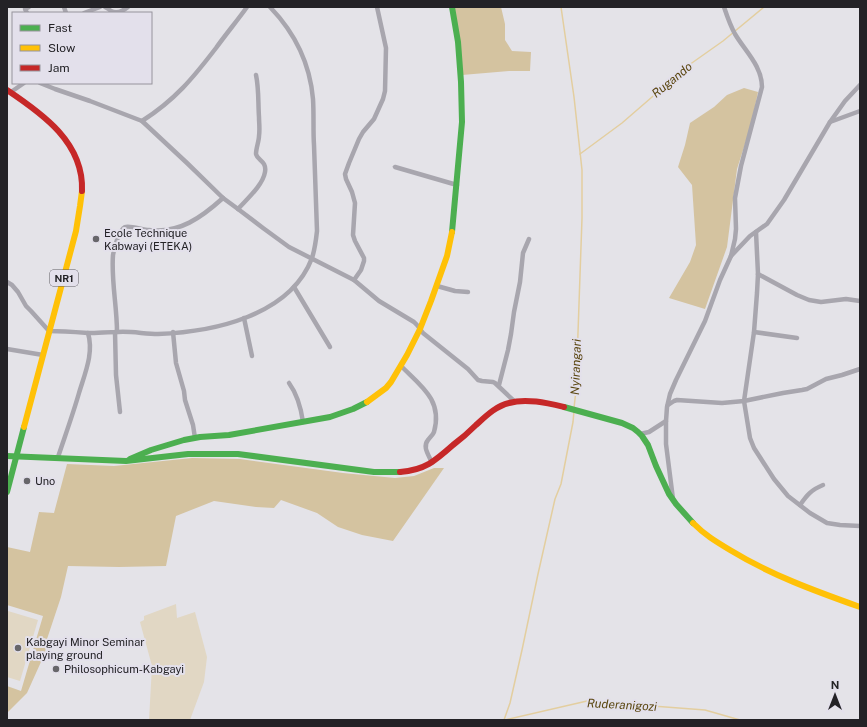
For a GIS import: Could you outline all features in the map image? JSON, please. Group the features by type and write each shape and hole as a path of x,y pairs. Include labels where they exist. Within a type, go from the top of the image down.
{"main road":[{"path":"126,461 166,445 195,438 230,435 330,417 367,402 386,388 401,366 420,329 437,286 453,227 462,122 462,102 458,42 452,7"},
{"name":"NR1","path":"7,492 79,216 82,191 81,173 74,153 69,145 51,122 9,91"},
{"path":"7,456 126,461 188,454 238,454 385,473 409,471 420,468 432,462 447,451 496,408 508,402 538,402 552,404 629,426 636,430 645,440 663,481 674,501 708,536 734,553 764,569 816,591 860,607"}],"street":[{"path":"86,12 96,7 100,7"},
{"path":"105,7 114,12 124,10 128,7"},
{"path":"142,121 172,99 186,85 248,7"},
{"path":"7,282 18,292 26,306 49,331 88,333 116,332 156,334 210,328 255,314 281,298 294,287 306,270 312,258 316,244 313,101 310,79 299,46 282,21 270,7"},
{"path":"354,280 361,270 364,258 353,235 355,202 345,174 359,139 374,119 384,95 386,48 377,7"},
{"path":"674,501 666,444 667,407 670,394 676,380 706,321 730,256 735,239 735,198 741,166 762,87 760,73 735,32 724,7"},
{"path":"238,209 256,188 265,173 264,164 256,155 260,129 259,97 256,75"},
{"path":"9,91 22,84"},
{"path":"42,84 90,100 142,121 223,198 289,247 354,280 383,304 418,325 423,333 468,369 478,380 493,382 514,401"},
{"path":"730,256 750,236 766,226 784,200 830,122 845,101 860,85"},
{"path":"830,122 860,111"},
{"path":"395,167 457,185"},
{"path":"120,412 116,376 117,311 113,280 113,256 116,243 122,229 131,227 161,231 180,228 212,208 223,198"},
{"path":"756,232 758,274 754,332 744,402 750,438 754,448 788,496 810,513 827,523 860,526"},
{"path":"498,385 508,350 520,282 523,253 529,240"},
{"path":"758,274 796,295 809,300 821,302 846,299 860,301"},
{"path":"437,286 455,291 468,292"},
{"path":"294,287 330,347"},
{"path":"244,318 252,356"},
{"path":"172,332 176,363 193,425 195,438"},
{"path":"754,332 797,338"},
{"path":"58,457 88,362 90,340 88,333"},
{"path":"7,349 43,355"},
{"path":"401,366 424,389 432,400 435,409 436,418 433,434 425,447 432,462"},
{"path":"667,407 670,402 677,400 722,403 744,402 807,389 826,379 860,369"},
{"path":"289,383 299,402 303,422"},
{"path":"640,434 649,432 666,421"},
{"path":"800,505 808,493 814,488 823,485"}],"shaded area":[{"path":"453,7 501,7 505,24 505,40 512,51 531,52 530,71 509,71 462,75"},
{"path":"744,88 758,92 751,125 737,169 727,247 705,309 669,298 690,262 696,245 692,185 678,167 690,123 714,107 727,95"},
{"path":"192,458 240,459 343,473 395,478 414,476 434,468 444,468 393,541 362,535 338,527 317,513 281,500 274,508 214,501 176,516 166,566 68,566 61,597 47,639 45,653 27,693 7,713 7,686 21,691 43,616 7,605 7,547 30,552 39,512 54,513 67,464 114,466"},
{"path":"176,604 177,618 195,612 207,657 204,682 190,720 149,720 152,666 140,622 144,620 144,616"},
{"name":"Kabgayi Minor Seminar playing ground","path":"8,611 38,620 20,681 7,677"}],"waterway":[{"name":"Nyirangari","path":"561,7 574,97 582,170 582,218 576,390 574,408"},
{"name":"Rugando","path":"580,154 622,123 689,65 723,41 764,7"},
{"name":"Nyirangari","path":"504,720 510,703 555,499 561,484 574,411"},
{"name":"Ruderanigozi","path":"505,720 587,701 705,710 740,720"}],"traffic: fast":[{"path":"452,7 458,42 462,122 452,232"},
{"path":"130,459 151,450 184,440 200,437 229,435 330,417 353,409 367,402"},
{"path":"564,407 622,423 638,432 648,445 669,494 693,523"},
{"path":"7,492 24,427"},
{"path":"7,456 126,461 188,454 238,454 374,472 400,472"}],"traffic: slow":[{"path":"24,427 76,231 82,191"},
{"path":"367,402 386,388 407,355 420,329 431,301 447,256 452,232"},
{"path":"693,523 715,541 761,567 810,589 860,607"}],"traffic: jam":[{"path":"7,90 47,120 69,144 76,158 81,174 82,191"},
{"path":"400,472 409,471 429,464 487,415 504,404 529,401 564,407"}],"place":[{"name":"Ecole Technique Kabwayi (ETEKA)","path":"96,239"},
{"name":"Uno","path":"27,481"},
{"name":"Kabgayi Minor Seminar playing ground","path":"18,648"},
{"name":"Philosophicum-Kabgayi","path":"56,669"}]}
